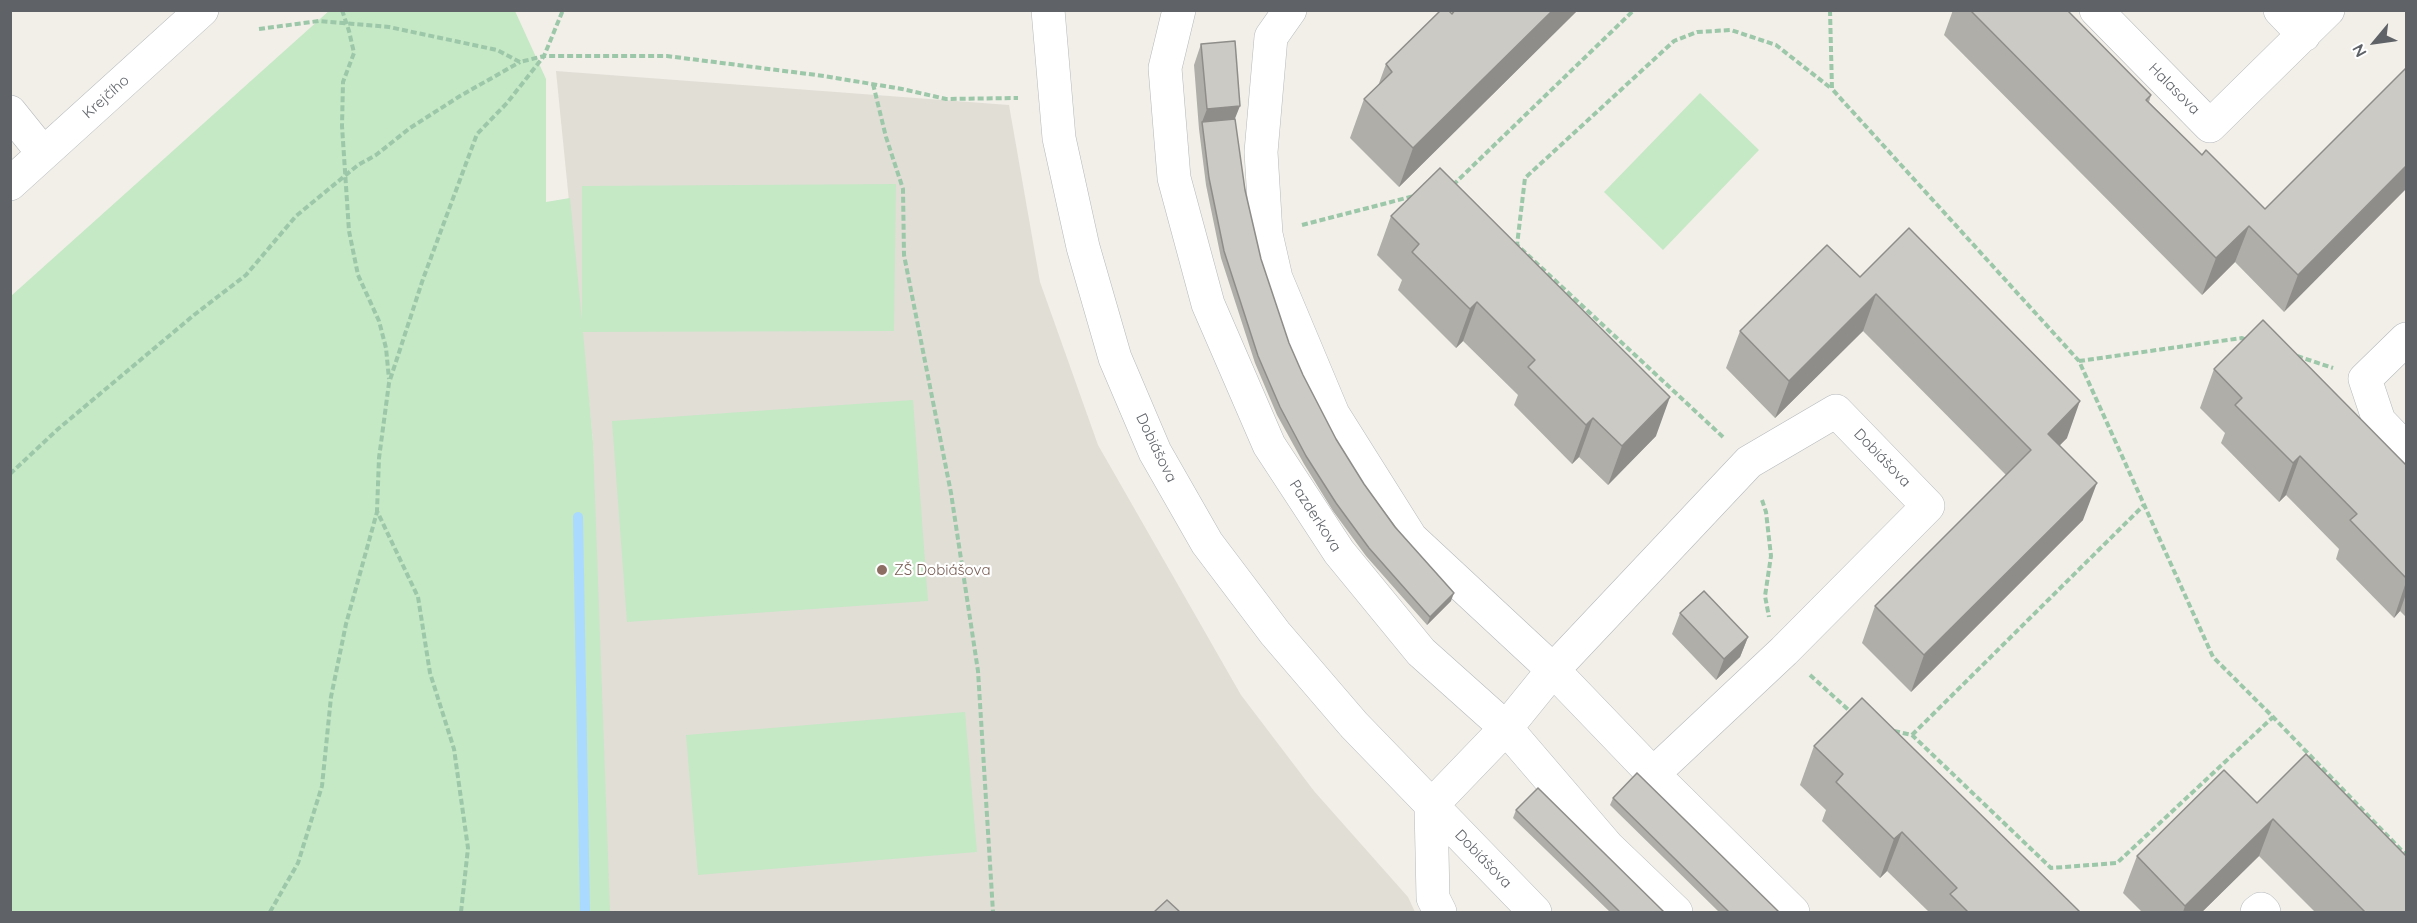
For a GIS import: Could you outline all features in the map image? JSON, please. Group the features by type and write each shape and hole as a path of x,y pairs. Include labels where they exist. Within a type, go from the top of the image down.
{"street":[{"name":"Krejčího","path":"10,184 202,10"},
{"name":"Dobiášova","path":"1048,10 1059,138 1083,247 1115,358 1155,452 1207,543 1275,633 1348,719 1535,912"},
{"name":"Pazderkova","path":"1179,10 1165,68 1174,178 1208,304 1269,445 1339,552 1421,652 1506,728 1608,847 1676,912"},
{"path":"1290,10 1271,37 1261,152 1266,234 1276,278 1333,414 1411,538 1554,670 1653,774 1793,912"},
{"name":"Halasova","path":"2096,10 2210,126 2328,10"},
{"path":"2280,10 2304,35"},
{"path":"10,112 43,153"},
{"path":"2406,339 2365,379 2379,421 2406,449"},
{"name":"Dobiášova","path":"1431,806 1506,728 1554,670 1749,462 1836,411 1929,506 1784,651 1653,774"},
{"path":"1431,806 1433,898 1440,912"},
{"path":"2257,912 2261,909 2264,912"}],"path":[{"path":"342,10 354,53 343,82 342,126 349,231 358,275 379,321 384,339 389,383"},
{"path":"270,912 298,863 322,786 331,697 346,624 377,511 379,458 389,383 423,279 477,134 507,102 544,56 563,10"},
{"path":"1443,188 1454,185 1634,10"},
{"path":"1830,10 1832,90"},
{"path":"259,29 319,21 389,27 497,50 520,62"},
{"path":"1517,245 1526,178 1674,41 1697,32 1731,30 1776,45 1832,90 2079,361 2213,657 2406,855"},
{"path":"10,474 58,429 246,275 296,216 357,165 376,155 410,128 520,62 544,56 667,56 873,84 946,99 1018,98"},
{"path":"873,84 886,137 903,189 904,255 951,493 978,672 993,912"},
{"path":"1454,185 1461,193"},
{"path":"1266,234 1420,194"},
{"path":"1509,238 1749,462 1766,512 1771,556 1765,596 1772,635 1784,651 1857,718"},
{"path":"2079,361 2242,338 2253,342"},
{"path":"2286,353 2365,379"},
{"path":"1912,735 2144,505"},
{"path":"377,511 418,597 430,673 454,749 468,848 461,912"},
{"path":"1884,729 1912,735 2051,868 2117,863 2273,717"}],"shaded area":[{"name":"ZŠ Dobiášova","path":"556,71 1009,105 1040,282 1098,445 1241,695 1314,791 1408,897 1415,912 598,912 593,442"}],"green space":[{"path":"330,10 515,11 546,79 546,202 570,198 582,321 582,186 896,184 894,331 583,332 593,442 610,912 11,912 11,296"},
{"path":"1700,93 1759,150 1663,250 1604,192"},
{"path":"913,400 928,601 627,622 612,421"},
{"path":"965,712 977,852 698,875 686,735"}],"building":[{"path":"1441,10 1448,10 1452,14 1455,10 1553,10 1413,148 1364,99 1392,72 1386,64"},
{"path":"1970,10 2067,10 2151,95 2146,100 2202,155 2206,150 2265,209 2406,68 2406,166 2298,275 2249,226 2216,258"},
{"path":"1235,41 1240,106 1207,109 1201,44"},
{"path":"1235,119 1245,190 1261,259 1289,343 1336,439 1364,484 1395,527 1454,593 1430,617 1369,548 1336,503 1306,456 1280,407 1258,356 1224,251 1209,178 1202,122"},
{"path":"1440,168 1670,397 1622,446 1593,418 1586,425 1528,367 1535,360 1477,302 1470,309 1412,252 1419,244 1391,216"},
{"path":"1909,228 2080,401 2048,434 2097,483 1924,655 1875,606 2031,450 1876,294 1789,381 1740,331 1827,245 1860,277"},
{"path":"2263,320 2406,465 2406,578 2350,520 2357,514 2300,456 2293,463 2235,405 2242,398 2214,369"},
{"path":"1704,591 1748,637 1724,659 1680,613"},
{"path":"1862,698 2080,912 1968,912 1950,894 1957,888 1902,832 1894,839 1836,782 1843,774 1814,746"},
{"path":"2306,754 2406,856 2406,912 2365,912 2273,819 2185,906 2137,856 2224,770 2257,803"},
{"path":"1637,773 1779,912 1729,912 1613,798"},
{"path":"1538,788 1664,912 1620,912 1516,810"},
{"path":"1167,900 1180,912 1154,912"}],"waterway":[{"path":"578,517 585,912"}],"place":[{"name":"ZŠ Dobiášova","path":"882,570"}]}
